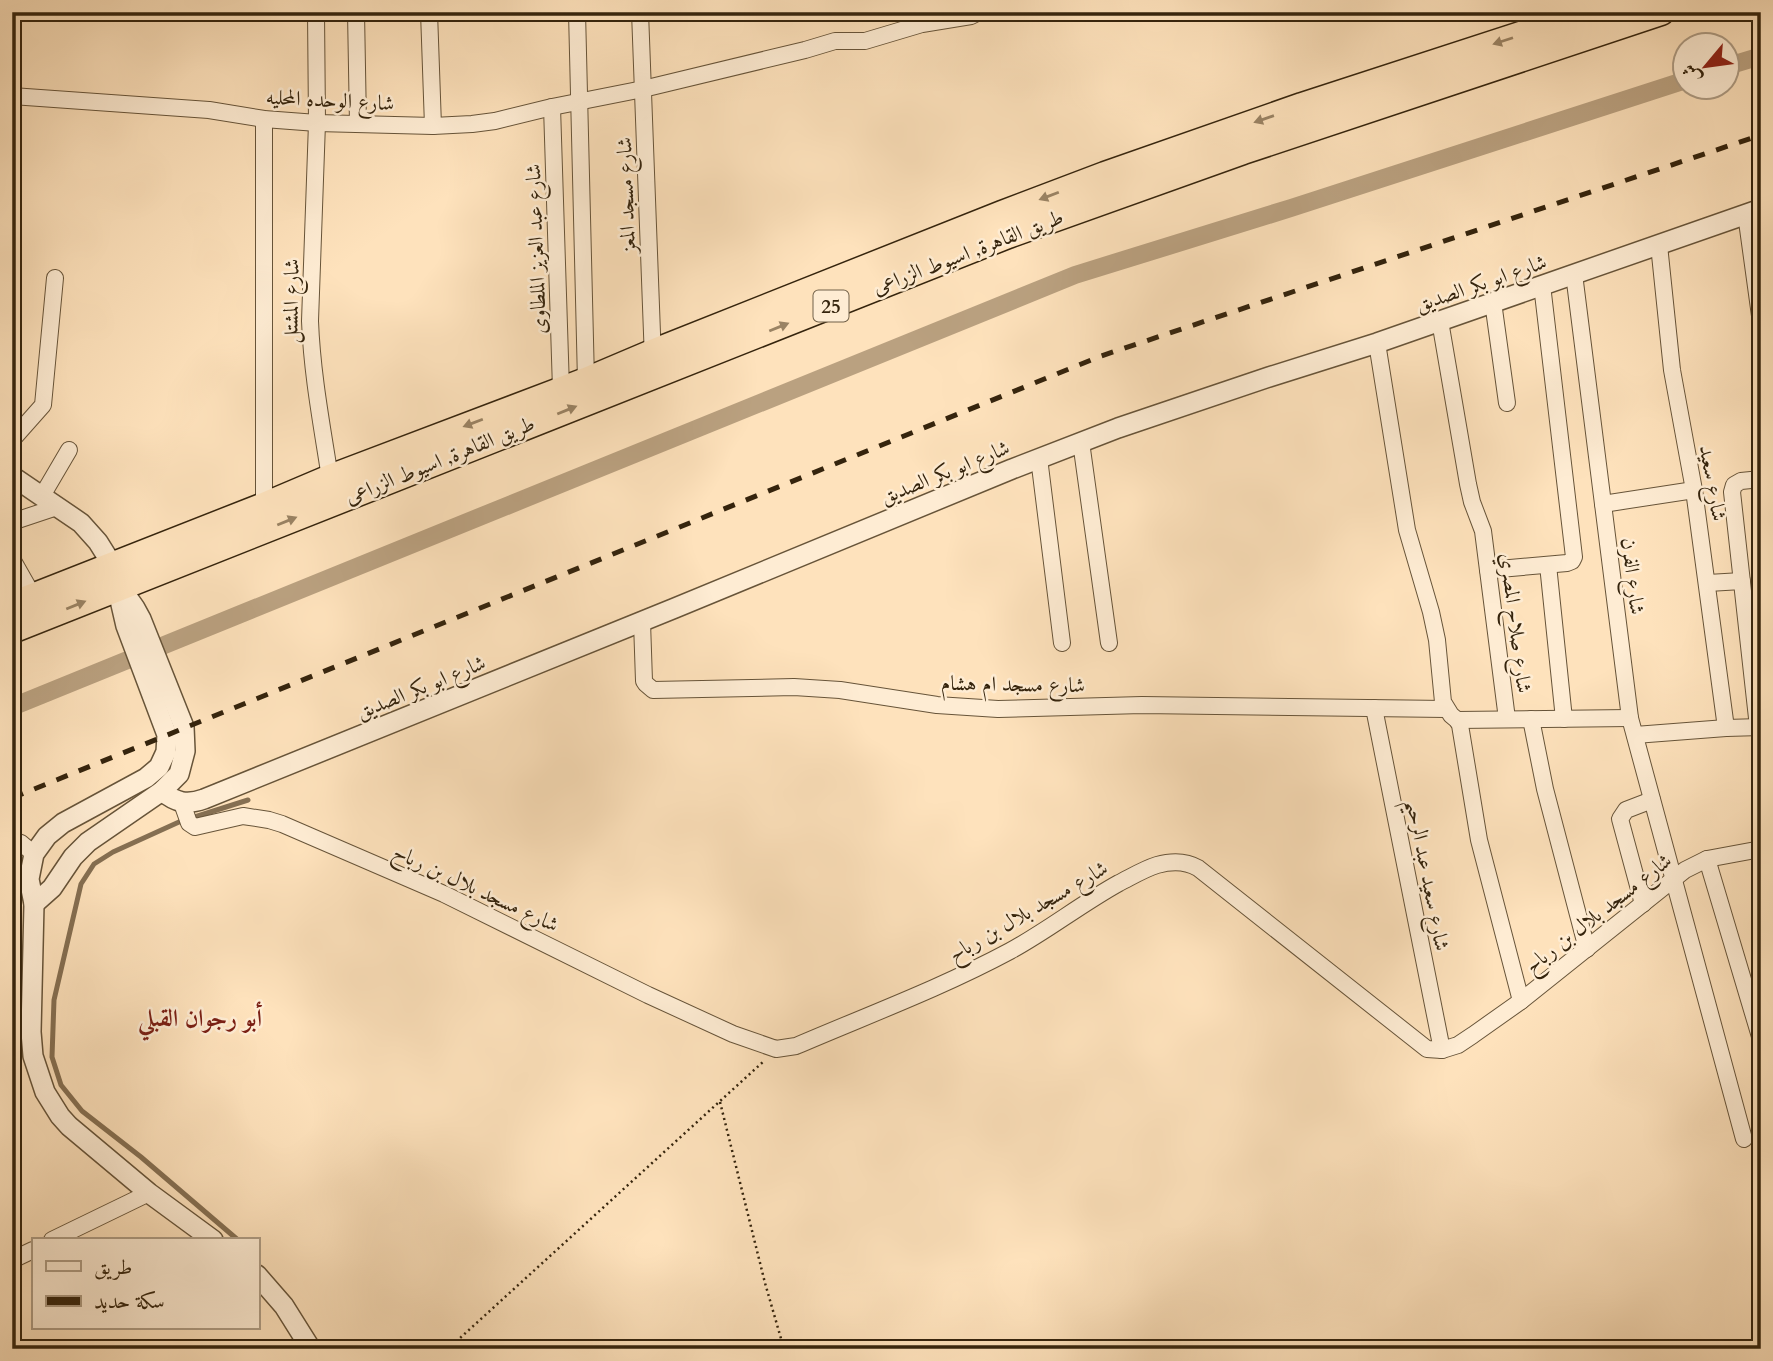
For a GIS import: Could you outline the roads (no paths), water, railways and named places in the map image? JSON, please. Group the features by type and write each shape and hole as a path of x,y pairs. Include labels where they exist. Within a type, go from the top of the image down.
{"highway":[{"name":"طريق القاهرة, اسيوط الزراعى","path":"23,601 117,576 653,364 1002,214 1109,186 1591,12"},
{"name":"طريق القاهرة, اسيوط الزراعى","path":"1306,117 1661,12"},
{"name":"طريق القاهرة, اسيوط الزراعى","path":"12,630 117,576 264,506 330,478 573,385 653,364"}],"street":[{"name":"شارع المشتل","path":"316,12 317,123 310,321 314,381 330,478"},
{"path":"356,12 358,124"},
{"path":"429,12 433,126"},
{"path":"573,385 579,102 577,12"},
{"name":"شارع مسجد المعز","path":"640,12 653,364"},
{"name":"شارع الوحده المحليه","path":"12,96 209,110 264,119 317,123 433,126 484,123 643,89 827,43 864,41 922,24 971,16 979,12"},
{"name":"شارع عبد العزيز الملطاوى","path":"552,107 573,385"},
{"path":"264,119 264,506"},
{"path":"1753,211 1761,323"},
{"name":"شارع ابو بكر الصديق","path":"186,814 194,803 1039,458 1217,394 1377,343 1753,211"},
{"name":"شارع سعيد","path":"1659,245 1674,381 1695,490 1726,728"},
{"name":"شارع الفرن","path":"1574,274 1630,718 1744,1139"},
{"path":"12,440 41,409 44,401 55,278"},
{"path":"1488,570 1570,563 1574,556 1542,285"},
{"path":"1493,302 1507,403"},
{"name":"شارع صلاح المصري","path":"1440,321 1468,484 1483,531 1507,719"},
{"path":"1377,343 1407,530 1432,612 1441,694 1460,725 1479,840 1521,1001"},
{"path":"1081,442 1109,643"},
{"path":"12,522 49,502 69,450"},
{"path":"1039,458 1062,643"},
{"path":"12,476 81,523 98,542 117,576 120,600 133,623 171,717 184,727 185,751 179,774 162,792 88,842 73,857 52,888 34,904"},
{"path":"1635,735 1759,727 1732,488 1739,482 1761,479"},
{"path":"1603,504 1695,490"},
{"path":"12,559 23,601"},
{"path":"1548,565 1564,719"},
{"path":"1708,583 1742,581"},
{"name":"شارع مسجد ام هشام","path":"642,622 645,681 653,690 840,690 937,705 998,709 1142,705 1374,708 1507,719 1630,718"},
{"name":"شارع سعيد عبد الرحيم","path":"1374,708 1442,1050"},
{"path":"171,717 166,752 159,767 146,778 63,823 47,836 34,854 29,879 34,904 31,1032 39,1080 52,1104 69,1126 149,1193 211,1238"},
{"path":"1531,719 1545,789 1587,949"},
{"path":"162,792 186,814"},
{"path":"1643,904 1620,819 1626,810 1652,800"},
{"name":"شارع مسجد بلال بن رباح","path":"186,814 195,827 243,817 269,820 444,894 648,995 733,1034 776,1049 796,1046 973,970 1013,949 1134,875 1157,865 1178,862 1198,868 1427,1049 1442,1050 1458,1045 1521,1001 1696,864 1707,859 1760,850"},
{"path":"12,840 34,854"},
{"path":"1707,859 1761,1040"},
{"path":"56,1238 149,1193"},
{"path":"12,1260 32,1250"},
{"path":"259,1277 284,1306 311,1349"}],"waterway":[{"path":"1742,62 1761,56"},
{"path":"12,707 1075,275 1672,85"},
{"path":"236,1238 141,1157 82,1111 61,1085 52,1057 54,1000 81,884 94,864 113,852 179,822 248,800"}],"railway":[{"path":"12,798 1101,356 1761,135"}],"district":[{"name":"أبو رجوان القبلي","path":"200,1018"}]}
